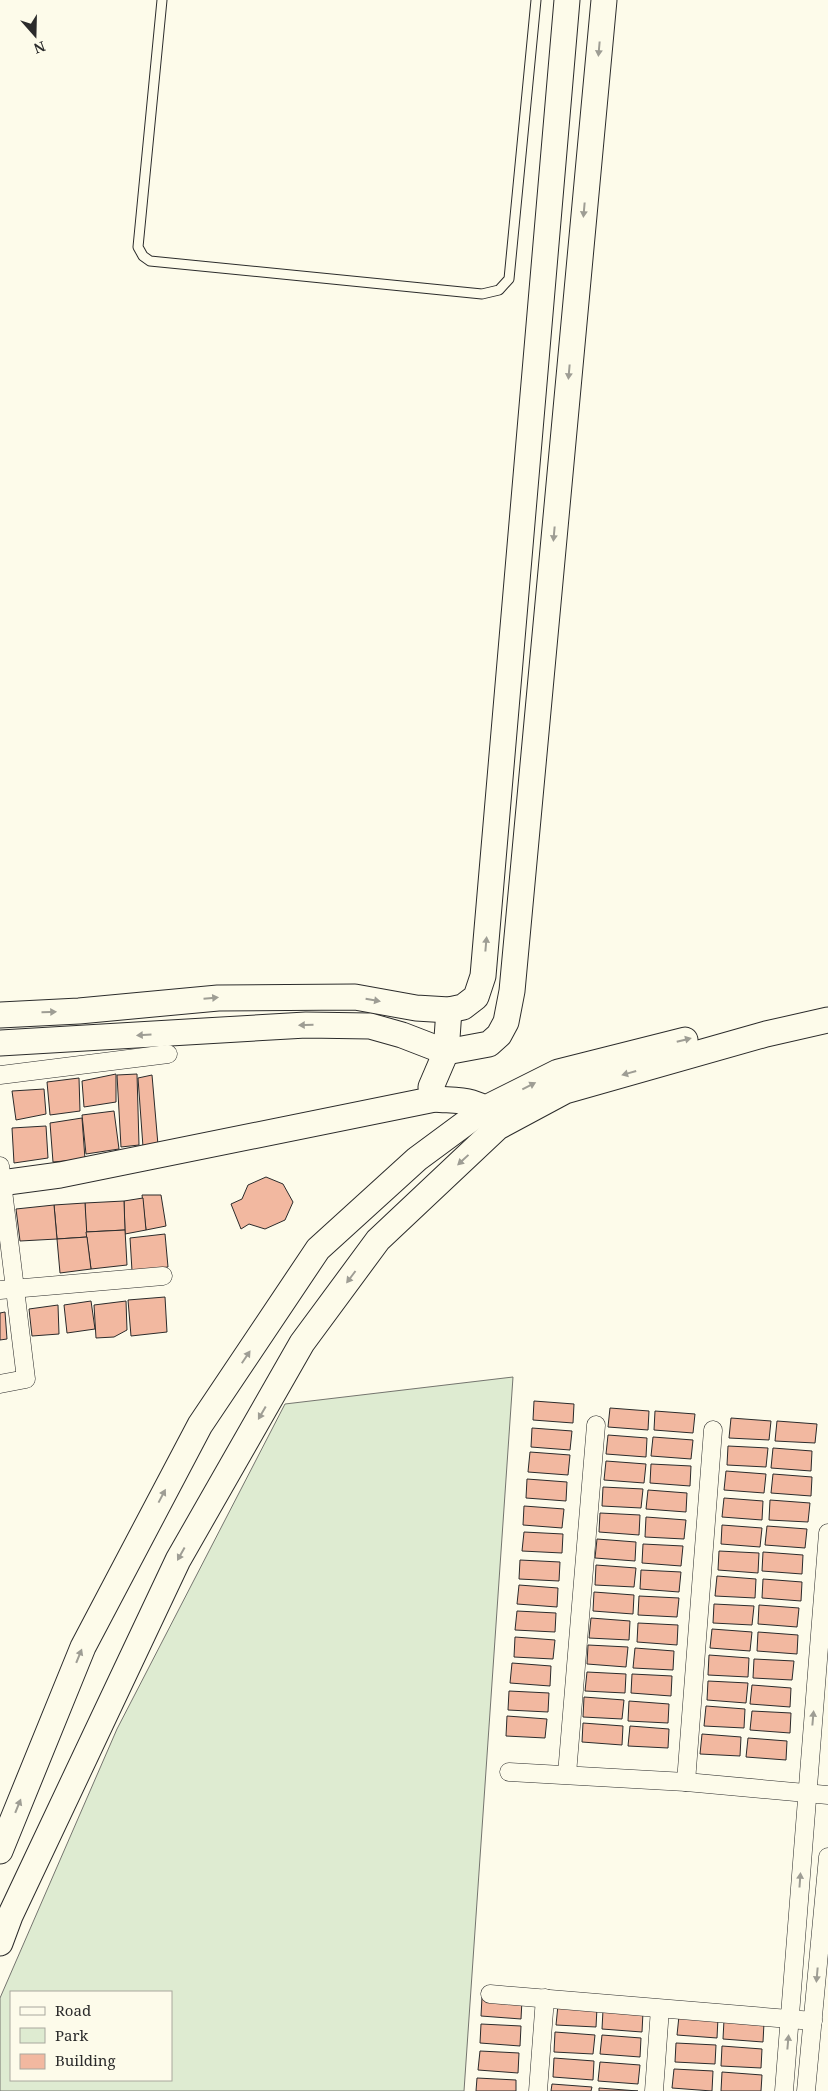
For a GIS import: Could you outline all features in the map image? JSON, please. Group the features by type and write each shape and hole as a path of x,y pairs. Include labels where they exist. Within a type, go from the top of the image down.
{"street":[{"path":"0,1015 79,1011 218,998 355,997 416,1008 449,1010 463,1007 476,997 484,976 568,0"},
{"path":"0,1042 306,1025 370,1026 402,1035 446,1052 489,1044 499,1035 506,1022 512,992 604,0"},
{"path":"0,1851 83,1647 200,1425 318,1249 417,1159 492,1117 558,1072 762,1020 828,1006"},
{"path":"435,1099 431,1087 446,1052 449,1010"},
{"path":"0,1943 10,1916 178,1560 302,1343 378,1240 492,1117 565,1091 766,1034 828,1020"},
{"path":"0,1075 168,1054"},
{"path":"0,1183 60,1175 435,1099 478,1104 492,1117"},
{"path":"0,1166 7,1289 26,1379 0,1384"},
{"path":"7,1289 163,1276"},
{"path":"567,1774 596,1425"},
{"path":"686,1782 713,1430"},
{"path":"784,2091 828,1533"},
{"path":"509,1772 686,1782 828,1795"},
{"path":"806,2091 828,1857"},
{"path":"490,1994 813,2021"},
{"path":"538,2091 545,1998"},
{"path":"654,2091 660,2009"}],"lane":[{"path":"162,0 138,246 143,256 150,260 482,294 499,290 509,279 536,0"}],"green space":[{"path":"513,1377 464,2091 0,2091 0,1998 117,1729 285,1404"}],"building":[{"path":"116,1074 116,1102 84,1107 82,1081"},
{"path":"137,1074 139,1145 121,1147 117,1075"},
{"path":"152,1075 158,1145 143,1147 138,1078"},
{"path":"79,1078 80,1111 50,1115 47,1082"},
{"path":"44,1089 46,1114 16,1120 12,1091"},
{"path":"114,1111 119,1149 86,1154 82,1115"},
{"path":"82,1118 85,1159 53,1162 50,1123"},
{"path":"46,1126 48,1158 14,1163 12,1128"},
{"path":"266,1177 283,1184 293,1202 285,1220 265,1229 249,1224 241,1229 231,1204 242,1199 248,1185"},
{"path":"142,1195 161,1195 166,1226 146,1230"},
{"path":"143,1198 146,1230 125,1234 124,1201"},
{"path":"124,1201 125,1230 86,1232 85,1203"},
{"path":"85,1203 87,1237 57,1239 54,1205"},
{"path":"54,1205 57,1239 20,1241 16,1209"},
{"path":"125,1230 127,1265 91,1269 86,1232"},
{"path":"165,1234 168,1267 132,1271 130,1238"},
{"path":"87,1237 91,1269 60,1273 57,1239"},
{"path":"165,1297 167,1332 131,1336 128,1300"},
{"path":"91,1301 95,1329 67,1333 64,1305"},
{"path":"126,1301 127,1330 114,1337 96,1338 94,1305"},
{"path":"58,1305 59,1334 32,1336 29,1309"},
{"path":"5,1312 7,1339 0,1340 0,1313"},
{"path":"534,1401 574,1404 573,1423 533,1420"},
{"path":"610,1408 649,1411 648,1430 608,1427"},
{"path":"655,1411 695,1414 693,1433 654,1430"},
{"path":"731,1418 771,1421 769,1440 729,1438"},
{"path":"777,1421 817,1424 815,1443 775,1441"},
{"path":"532,1428 572,1431 570,1450 531,1447"},
{"path":"608,1435 647,1438 646,1457 606,1454"},
{"path":"653,1437 693,1440 691,1459 651,1456"},
{"path":"728,1446 768,1448 766,1467 727,1465"},
{"path":"773,1448 812,1451 811,1471 771,1468"},
{"path":"530,1452 570,1455 568,1475 528,1472"},
{"path":"606,1461 646,1464 644,1483 604,1480"},
{"path":"651,1464 691,1466 690,1486 650,1483"},
{"path":"726,1471 766,1474 764,1493 724,1490"},
{"path":"773,1474 812,1477 811,1496 771,1493"},
{"path":"527,1479 567,1482 566,1501 526,1498"},
{"path":"603,1487 643,1489 641,1508 602,1506"},
{"path":"648,1490 687,1493 686,1512 646,1509"},
{"path":"724,1498 763,1501 762,1520 722,1517"},
{"path":"770,1500 810,1503 808,1522 769,1520"},
{"path":"524,1506 564,1509 562,1528 523,1525"},
{"path":"600,1513 640,1515 639,1535 599,1532"},
{"path":"646,1517 686,1520 684,1539 645,1537"},
{"path":"722,1525 762,1528 760,1547 721,1544"},
{"path":"767,1526 807,1529 805,1548 765,1545"},
{"path":"524,1532 563,1534 562,1553 522,1551"},
{"path":"597,1539 636,1542 635,1561 595,1558"},
{"path":"643,1544 683,1546 681,1566 642,1563"},
{"path":"719,1551 759,1553 758,1573 718,1570"},
{"path":"763,1552 803,1555 802,1574 762,1571"},
{"path":"520,1560 560,1562 559,1581 519,1579"},
{"path":"596,1565 636,1568 634,1587 595,1585"},
{"path":"641,1570 681,1572 679,1592 640,1589"},
{"path":"717,1576 756,1579 755,1598 715,1596"},
{"path":"763,1579 802,1582 801,1601 762,1598"},
{"path":"519,1585 558,1588 557,1607 517,1604"},
{"path":"594,1592 634,1595 633,1614 593,1611"},
{"path":"639,1596 679,1598 677,1617 638,1615"},
{"path":"714,1604 754,1606 752,1625 713,1623"},
{"path":"759,1605 799,1608 797,1627 758,1624"},
{"path":"517,1611 556,1613 555,1632 515,1630"},
{"path":"591,1618 630,1621 629,1640 589,1638"},
{"path":"638,1623 678,1625 677,1645 637,1642"},
{"path":"712,1629 752,1632 750,1651 710,1648"},
{"path":"758,1632 798,1635 797,1654 757,1651"},
{"path":"515,1637 555,1640 553,1659 514,1657"},
{"path":"588,1645 628,1647 626,1667 587,1664"},
{"path":"635,1648 674,1651 673,1670 633,1668"},
{"path":"709,1655 749,1658 748,1677 708,1675"},
{"path":"754,1659 794,1661 792,1680 753,1678"},
{"path":"512,1663 551,1666 550,1686 510,1683"},
{"path":"587,1672 626,1674 625,1693 585,1691"},
{"path":"632,1674 672,1676 671,1696 631,1693"},
{"path":"708,1681 748,1683 746,1703 707,1700"},
{"path":"752,1685 791,1688 790,1707 750,1704"},
{"path":"509,1691 549,1693 548,1712 508,1710"},
{"path":"584,1697 624,1700 622,1719 583,1717"},
{"path":"629,1701 669,1704 668,1723 628,1721"},
{"path":"706,1706 745,1709 744,1728 704,1726"},
{"path":"752,1711 791,1713 790,1733 750,1730"},
{"path":"507,1716 547,1719 545,1738 506,1736"},
{"path":"583,1723 623,1726 622,1745 582,1742"},
{"path":"630,1726 669,1729 668,1748 628,1746"},
{"path":"702,1734 741,1737 740,1756 700,1754"},
{"path":"748,1738 787,1741 786,1760 746,1757"},
{"path":"482,1997 522,2000 521,2019 481,2016"},
{"path":"558,2005 597,2008 596,2027 556,2025"},
{"path":"603,2010 643,2012 642,2032 602,2029"},
{"path":"679,2016 718,2018 717,2038 677,2035"},
{"path":"724,2020 764,2023 763,2042 723,2039"},
{"path":"481,2024 521,2026 520,2046 480,2043"},
{"path":"555,2032 595,2035 593,2054 554,2052"},
{"path":"602,2035 641,2038 640,2057 600,2054"},
{"path":"676,2043 716,2045 715,2064 675,2062"},
{"path":"722,2046 762,2049 761,2068 721,2066"},
{"path":"480,2051 519,2053 518,2073 478,2070"},
{"path":"554,2058 594,2061 593,2080 553,2077"},
{"path":"600,2062 640,2065 638,2084 598,2081"},
{"path":"674,2069 713,2071 712,2091 672,2088"},
{"path":"722,2072 762,2075 761,2091 721,2091"},
{"path":"477,2078 516,2080 516,2091 476,2091"},
{"path":"552,2084 592,2087 591,2091 551,2091"},
{"path":"599,2088 638,2091 599,2091"}]}
